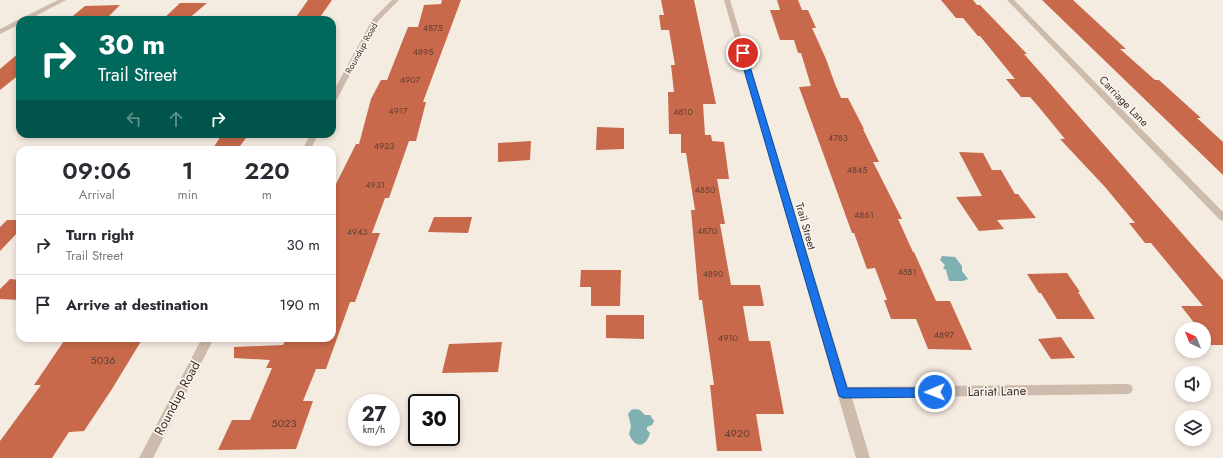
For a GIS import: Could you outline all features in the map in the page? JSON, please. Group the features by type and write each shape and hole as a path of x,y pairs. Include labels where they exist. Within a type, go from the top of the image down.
{"street":[{"path":"31,16 64,0"},
{"name":"Roundup Road","path":"336,93 375,20 396,0"},
{"name":"Trail Street","path":"727,0 862,458"},
{"name":"Carriage Lane","path":"1010,0 1223,218"},
{"path":"0,32 16,24"},
{"path":"1211,205 1223,205"},
{"name":"Roundup Road","path":"146,458 206,342"},
{"name":"Lariat Lane","path":"843,393 1127,389"}],"water":[{"path":"942,256 955,257 962,266 962,271 968,279 963,281 949,281 946,270 943,268 945,265 940,260"},
{"path":"631,410 640,410 645,415 650,415 654,421 652,425 647,427 647,430 650,433 646,442 640,445 631,439 629,434 631,426 628,414"}],"building":[{"path":"308,0 332,0 321,16 297,16"},
{"path":"442,0 461,0 423,102 426,102 416,141 409,141 389,198 385,198 372,233 380,233 355,302 350,302 336,341 336,184 356,144 359,144 371,99 381,80 387,80 408,27 418,27 424,5 441,4"},
{"path":"661,0 694,0 716,104 703,104 705,135 711,135 712,141 724,142 729,179 717,179 725,224 720,224 731,285 760,285 764,306 743,306 749,341 770,341 784,414 756,414 762,451 717,451 710,385 714,385 702,300 699,300 691,210 695,210 686,153 681,153 681,134 669,134 668,92 674,92 671,65 675,65 669,30 661,30 659,15 664,15"},
{"path":"777,0 798,0 802,10 808,10 816,28 812,28 841,98 848,98 864,129 879,162 873,162 902,219 898,219 936,301 950,301 972,350 928,349 916,319 891,319 884,300 887,300 875,268 867,269 854,233 852,233 799,87 811,86 801,53 798,53 794,40 780,40 770,10 780,10"},
{"path":"941,0 973,0 977,5 980,5 1027,54 1024,54 1223,280 1223,345 1211,345 1211,322 1194,322 1181,306 1203,306 1151,243 1145,243 1129,223 1135,223 1105,187 1060,139 1065,139 1038,106 1030,97 1021,97 1006,79 1015,79 980,36 978,36 963,18 956,18"},
{"path":"1042,0 1073,0 1126,49 1120,49 1155,80 1159,80 1201,118 1197,118 1223,142 1223,175"},
{"path":"180,3 207,3 192,16 166,16"},
{"path":"120,5 109,16 73,16 85,6"},
{"path":"16,55 16,77 0,90 0,69"},
{"path":"597,127 624,128 624,149 596,150"},
{"path":"220,138 246,138 240,146 214,146"},
{"path":"531,141 530,160 498,162 498,143"},
{"path":"959,152 983,153 992,170 1001,170 1015,194 1018,194 1036,218 997,220 1004,229 979,231 956,197 982,196"},
{"path":"434,217 472,217 468,233 428,232"},
{"path":"7,220 16,220 16,234 0,251 0,227"},
{"path":"581,270 621,270 620,306 591,306 591,287 580,287"},
{"path":"1067,273 1080,292 1078,292 1095,319 1057,319 1027,274"},
{"path":"10,279 16,280 16,300 0,299 0,289"},
{"path":"606,315 644,315 644,339 606,338"},
{"path":"1061,337 1075,358 1051,359 1038,339"},
{"path":"63,342 141,342 84,431 69,432 52,458 0,458 0,441 41,385 34,385"},
{"path":"284,342 336,342 326,369 316,369 303,401 313,401 296,449 218,450 232,420 250,420 272,368 266,368 270,360 234,358 234,347 283,345"},
{"path":"502,342 498,372 442,373 449,344"}],"route":[{"path":"743,53 843,393 935,392"}]}
